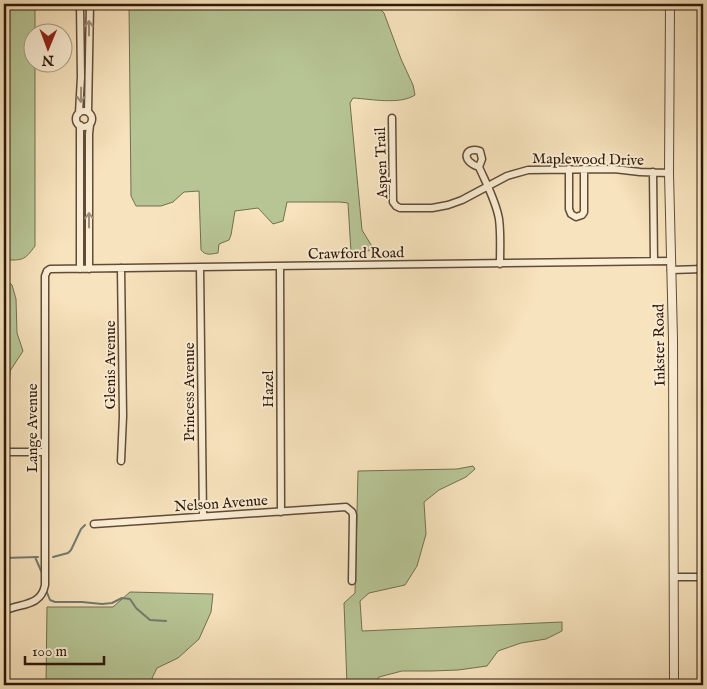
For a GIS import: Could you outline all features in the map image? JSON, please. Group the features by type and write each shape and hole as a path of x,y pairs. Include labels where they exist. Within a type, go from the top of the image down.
{"street":[{"name":"Inkster Road","path":"670,4 669,173 672,270 674,685"},
{"path":"80,269 80,126 76,118 79,113 80,104 80,7 89,7 88,112 92,116 92,122 89,134 89,269"},
{"path":"81,59 89,59"},
{"path":"79,113 88,112"},
{"name":"Aspen Trail","path":"392,118 393,202 396,206"},
{"path":"80,126 90,125"},
{"path":"479,167 496,205 499,220 500,264"},
{"name":"Maplewood Drive","path":"396,206 404,209 441,207 462,200 507,176 535,169 614,169 669,173"},
{"path":"569,169 568,209 576,217 584,212 584,169"},
{"path":"653,172 654,261"},
{"path":"80,195 89,194"},
{"name":"Crawford Road","path":"45,276 47,271 52,269 671,261"},
{"name":"Hazel","path":"280,266 281,512"},
{"name":"Glenis Avenue","path":"121,460 123,416 122,268"},
{"name":"Princess Avenue","path":"200,268 203,516"},
{"path":"672,270 703,269"},
{"name":"Lange Avenue","path":"4,611 36,601 43,593 45,580 45,276"},
{"path":"4,452 45,452"},
{"name":"Nelson Avenue","path":"94,524 342,507 349,509 353,516 352,581"},
{"path":"674,577 703,577"}],"green space":[{"path":"4,4 35,4 35,22 22,22 22,72 35,72 35,246 22,259 4,260"},
{"path":"129,4 375,4 384,13 413,85 415,95 394,101 353,98 350,103 362,230 373,248 368,251 351,252 348,203 287,202 283,221 273,224 258,208 235,211 229,240 219,244 218,253 209,254 201,250 199,191 184,192 173,202 161,206 136,206 131,196"},
{"path":"4,278 12,285 16,299 17,333 23,351 10,371 8,410 4,412"},
{"path":"473,466 475,469 466,477 439,490 424,502 426,534 417,566 405,585 369,593 360,601 362,631 562,622 562,631 546,639 521,643 498,651 487,666 458,670 402,671 379,677 373,685 347,685 344,603 355,593 358,471 457,469"},
{"path":"130,592 213,594 211,612 199,639 178,658 157,668 152,678 156,685 46,685 47,607 113,607"}],"waterway":[{"path":"53,557 68,553 85,525"},
{"path":"35,557 42,573"},
{"path":"4,558 38,557"},
{"path":"46,590 50,600 55,602 102,604 112,603 122,598 130,599 136,608 150,620 166,621"}]}
